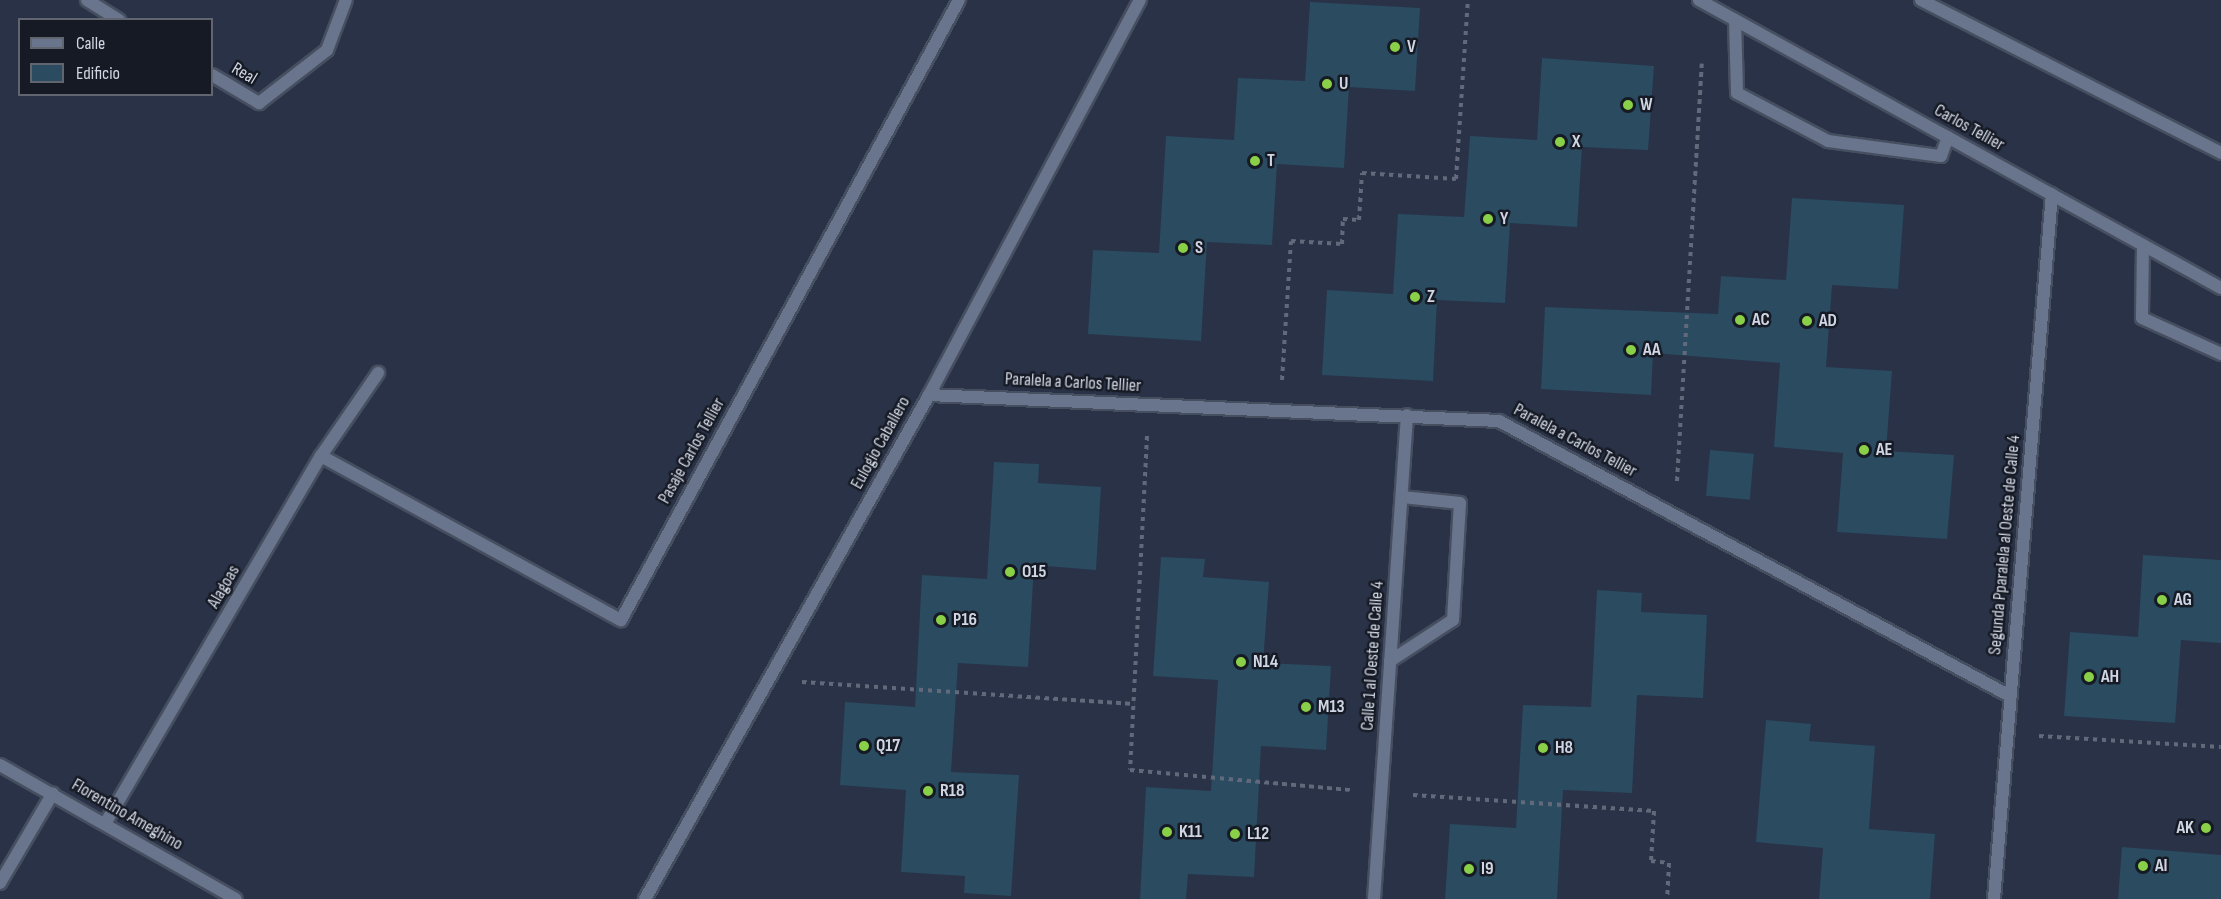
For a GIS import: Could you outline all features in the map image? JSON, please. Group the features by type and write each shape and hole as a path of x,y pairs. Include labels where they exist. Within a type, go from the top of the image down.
{"street":[{"path":"87,0 116,18"},
{"name":"Real","path":"213,76 259,103 327,50 346,0"},
{"name":"Pasaje Carlos Tellier","path":"321,456 621,620 958,0"},
{"name":"Eulogio Caballero","path":"645,899 928,395 1140,0"},
{"path":"1921,0 2221,153"},
{"name":"Carlos Tellier","path":"1702,2 2221,288"},
{"path":"1735,20 1737,93 1828,141 1941,156 1948,137"},
{"name":"Segunda Pparalela al Oeste de Calle 4","path":"1994,899 2052,194"},
{"path":"2143,245 2142,318 2221,354"},
{"name":"Alagoas","path":"106,822 321,456 378,373"},
{"name":"Paralela a Carlos Tellier","path":"928,395 1499,421 2010,696"},
{"name":"Calle 1 al Oeste de Calle 4","path":"1374,899 1407,416"},
{"path":"1390,661 1453,620 1460,503 1402,496"},
{"name":"Florentino Ameghino","path":"0,765 106,822 236,899"},
{"path":"0,883 53,793"}],"path":[{"path":"1280,410 1291,241 1342,244 1343,219 1359,220 1362,173 1456,179 1468,0"},
{"path":"1675,515 1702,2"},
{"path":"1149,405 1130,770 1381,793 1654,811 1651,861 1670,863 1667,899"},
{"path":"768,680 1134,704"},
{"path":"2007,734 2221,747"}],"building":[{"path":"1310,2 1420,8 1415,91 1349,87 1344,168 1277,164 1272,245 1207,242 1201,341 1088,334 1093,250 1159,253 1166,136 1234,140 1238,78 1305,81"},
{"path":"1542,58 1654,66 1648,150 1582,147 1577,227 1510,223 1505,303 1437,300 1433,381 1322,375 1327,290 1393,294 1398,214 1464,217 1470,136 1537,140"},
{"path":"1792,198 1904,205 1898,289 1832,285 1826,367 1892,371 1886,451 1954,455 1947,539 1837,532 1843,453 1774,447 1780,363 1653,353 1651,395 1541,389 1545,307 1718,314 1721,276 1786,280"},
{"path":"1710,450 1754,454 1750,500 1706,496"},
{"path":"994,462 1039,464 1038,483 1101,487 1096,570 1034,565 1028,667 958,663 951,772 1019,775 1011,896 964,893 965,876 901,872 906,790 840,785 845,702 915,707 922,575 987,579"},
{"path":"2143,555 2221,560 2221,643 2181,640 2175,723 2064,716 2070,632 2138,637"},
{"path":"1161,557 1205,559 1203,577 1269,582 1263,663 1331,666 1326,750 1261,746 1254,877 1188,874 1186,899 1140,899 1146,787 1211,791 1218,680 1153,676"},
{"path":"1597,590 1642,593 1641,612 1707,615 1703,698 1637,695 1632,793 1563,790 1557,899 1445,899 1450,824 1516,828 1523,705 1591,707"},
{"path":"1766,720 1811,724 1809,741 1875,746 1869,829 1935,834 1930,899 1819,899 1823,848 1756,842"},
{"path":"2122,847 2221,855 2221,899 2118,899"}],"place":[{"name":"V","path":"1395,47"},
{"name":"U","path":"1327,84"},
{"name":"W","path":"1628,105"},
{"name":"X","path":"1560,142"},
{"name":"T","path":"1255,161"},
{"name":"Y","path":"1488,219"},
{"name":"S","path":"1183,248"},
{"name":"Z","path":"1415,297"},
{"name":"AC","path":"1740,320"},
{"name":"AD","path":"1807,321"},
{"name":"AA","path":"1631,350"},
{"name":"AE","path":"1864,450"},
{"name":"O15","path":"1010,572"},
{"name":"AG","path":"2162,600"},
{"name":"P16","path":"941,620"},
{"name":"N14","path":"1241,662"},
{"name":"AH","path":"2089,677"},
{"name":"M13","path":"1306,707"},
{"name":"Q17","path":"864,746"},
{"name":"H8","path":"1543,748"},
{"name":"R18","path":"928,791"},
{"name":"AK","path":"2206,828"},
{"name":"K11","path":"1167,832"},
{"name":"L12","path":"1235,834"},
{"name":"AI","path":"2143,866"},
{"name":"I9","path":"1469,869"}]}
